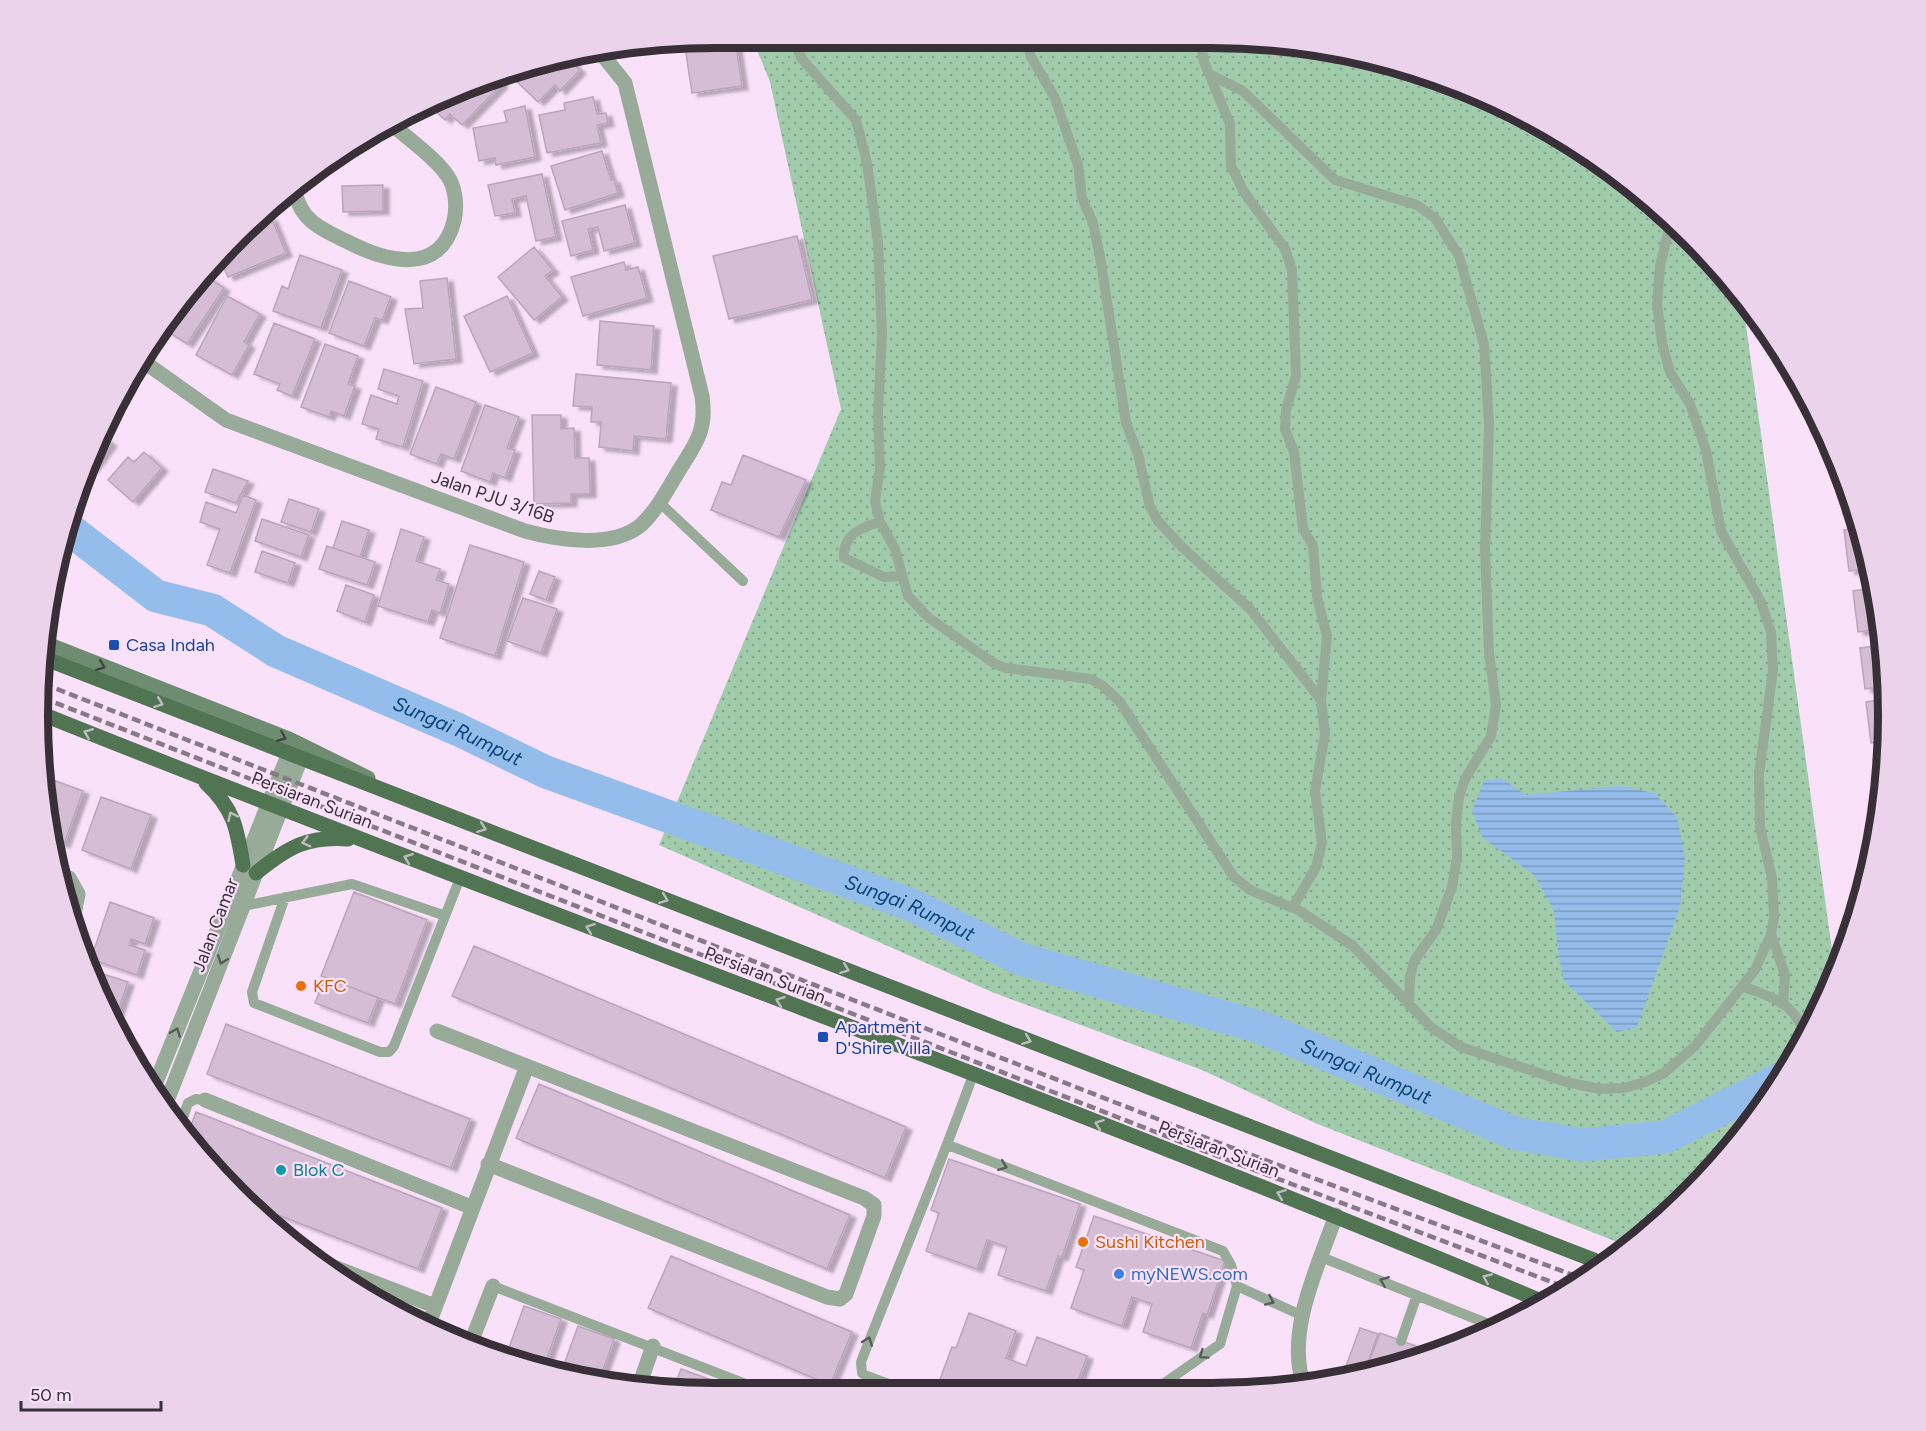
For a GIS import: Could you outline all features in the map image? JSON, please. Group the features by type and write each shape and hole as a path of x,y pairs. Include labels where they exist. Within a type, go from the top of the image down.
{"main road":[{"name":"Persiaran Surian","path":"52,646 289,739 427,807"},
{"name":"Persiaran Surian","path":"50,661 1595,1261"},
{"name":"Persiaran Surian","path":"48,716 201,778 1336,1215 1535,1299"},
{"path":"201,778 218,794 235,822 250,869 294,846 323,838 363,840"}],"street":[{"name":"Jalan PJU 3/16B","path":"148,365 226,420 514,527 553,539 580,542 612,538 640,525 659,502 702,434 704,414 702,396 624,83 605,58"},
{"path":"296,197 297,203 315,225 372,255 392,260 412,261 437,250 452,230 456,211 450,180 397,129"},
{"name":"Jalan Camar","path":"157,1081 250,869 295,756"},
{"name":"Jalan Camar","path":"168,1098 243,906 250,869"},
{"path":"69,878 78,894 76,905"},
{"path":"437,1031 864,1198 874,1205 874,1216 846,1294 840,1299 826,1297 488,1164"},
{"path":"431,1319 471,1207 527,1066"},
{"path":"204,1100 471,1207"},
{"path":"1300,1377 1297,1368 1298,1334 1336,1215"},
{"path":"347,1272 435,1306"},
{"path":"473,1337 493,1286"},
{"path":"642,1379 653,1346"}],"lane":[{"path":"797,48 802,59 856,120 867,163 878,242 882,334 878,414 880,468 875,501 880,522 895,549 908,596 929,618 995,664 1005,668 1090,678 1103,686 1120,702 1233,876 1250,890 1293,907 1353,946 1432,1028 1461,1047 1566,1082 1600,1089 1624,1088 1645,1082 1664,1073 1695,1046 1755,970 1772,934"},
{"path":"1029,48 1031,57 1055,98 1078,165 1082,198 1093,224 1100,257 1126,423 1138,454 1150,507 1158,521 1182,547 1250,609 1321,700"},
{"path":"1202,48 1204,62 1230,124 1231,166 1244,192 1285,249 1292,270 1296,376 1286,410 1285,429 1294,452 1303,529 1313,546 1317,597 1327,636 1321,700 1325,734 1315,791 1322,843 1316,867 1293,907"},
{"path":"1211,75 1243,91 1335,180 1418,205 1435,218 1459,256 1484,344 1489,425 1485,549 1489,653 1496,705 1491,736 1465,779 1459,797 1456,823 1457,857 1452,887 1436,930 1414,961 1410,977 1409,1005"},
{"path":"1668,231 1660,266 1657,304 1662,343 1670,372 1690,404 1706,450 1721,531 1761,602 1771,632 1773,670 1759,774 1760,827 1772,878 1774,899 1772,934 1785,975 1783,1002"},
{"path":"659,502 743,581"},
{"path":"880,522 858,530 849,537 843,549 844,558 884,577 902,576"},
{"path":"285,897 252,992 254,1003 380,1052 389,1052 394,1046 443,915 460,878"},
{"path":"243,906 352,884 443,915"},
{"path":"1742,986 1783,1002 1801,1025"},
{"path":"886,1383 862,1373 861,1362 930,1182 948,1145 973,1075"},
{"path":"183,1118 188,1103 196,1099 204,1100"},
{"path":"948,1145 1223,1251 1232,1265 1237,1286 1220,1344 1165,1383"},
{"path":"1321,1257 1486,1323"},
{"path":"493,1286 744,1383"},
{"path":"1237,1286 1303,1316"},
{"path":"1401,1341 1417,1295"}],"green space":[{"path":"756,48 1210,48 1254,49 1341,61 1425,83 1506,117 1544,137 1581,160 1651,214 1712,275 1740,309 1745,315 1833,956 1809,1011 1789,1049 1740,1122 1682,1187 1620,1243 1315,1123 1202,1070 992,992 659,845 841,409 770,82"}],"water":[{"path":"1501,778 1526,795 1620,786 1654,793 1677,817 1685,859 1680,907 1637,1027 1617,1032 1564,981 1558,953 1554,911 1534,875 1482,837 1472,811 1484,781"}],"building":[{"path":"736,48 742,86 692,93 685,49"},
{"path":"573,64 580,70 560,91 555,85 538,102 514,79"},
{"path":"502,84 462,125 450,114 445,120 435,110"},
{"path":"593,97 597,114 606,113 608,123 597,125 601,143 547,153 539,115 565,110 564,103"},
{"path":"525,106 535,157 496,165 495,158 479,161 473,128 507,122 504,111"},
{"path":"602,151 611,180 614,179 618,193 565,210 551,166"},
{"path":"542,174 556,237 536,241 526,196 512,199 515,213 495,216 488,185"},
{"path":"383,185 383,211 343,212 342,186"},
{"path":"625,205 635,243 604,251 598,227 588,229 593,250 571,256 562,221"},
{"path":"271,218 286,253 228,277 223,266"},
{"path":"797,236 812,300 729,319 713,256"},
{"path":"534,247 553,270 545,276 562,297 534,320 498,277"},
{"path":"300,255 342,270 321,328 273,311 282,286 288,289"},
{"path":"624,262 626,270 638,267 647,298 583,316 571,277"},
{"path":"447,278 456,359 414,364 405,309 423,308 420,281"},
{"path":"211,279 224,288 187,344 169,332"},
{"path":"349,281 391,297 382,320 375,318 364,346 329,333"},
{"path":"227,296 260,314 244,342 249,345 232,375 196,355"},
{"path":"507,296 533,353 490,372 464,316"},
{"path":"600,321 654,326 651,370 597,365"},
{"path":"274,323 315,339 292,396 277,390 280,384 254,374"},
{"path":"325,344 358,356 348,384 355,386 344,416 331,411 329,417 301,407"},
{"path":"384,369 423,381 403,447 376,439 379,429 362,424 371,395 397,404 399,396 378,389"},
{"path":"576,374 671,383 666,439 634,436 633,451 599,447 601,422 591,422 592,407 573,406"},
{"path":"436,387 476,402 454,459 441,454 437,464 410,454"},
{"path":"485,405 519,417 507,448 515,450 505,478 493,473 490,482 461,471"},
{"path":"532,415 561,415 561,429 574,428 575,458 589,458 590,494 571,494 571,503 534,504"},
{"path":"108,440 111,443 100,458"},
{"path":"144,452 162,468 133,502 108,480 128,457 134,462"},
{"path":"743,455 806,480 779,537 711,510 722,482 731,485"},
{"path":"213,469 248,481 236,503 205,492"},
{"path":"243,495 256,500 230,573 207,565 220,529 200,522 206,502 236,513"},
{"path":"1841,495 1847,514 1843,514"},
{"path":"289,499 319,509 311,532 281,522"},
{"path":"262,519 309,535 301,557 255,541"},
{"path":"342,521 369,530 360,557 333,548"},
{"path":"401,529 424,537 416,561 440,569 436,580 449,584 440,613 432,610 428,622 378,606"},
{"path":"1851,529 1861,570 1849,571 1844,530"},
{"path":"470,545 524,562 495,656 440,638"},
{"path":"327,546 375,562 367,585 319,569"},
{"path":"262,551 295,563 288,583 255,572"},
{"path":"539,571 555,577 546,600 530,594"},
{"path":"346,585 374,595 365,622 337,611"},
{"path":"1866,589 1872,630 1858,632 1853,591"},
{"path":"523,598 557,609 541,653 507,641"},
{"path":"1874,646 1877,687 1865,689 1860,648"},
{"path":"1878,700 1877,742 1871,743 1866,702"},
{"path":"1877,758 1875,776 1873,759"},
{"path":"51,779 83,791 64,844 60,843"},
{"path":"101,797 151,815 131,869 82,850"},
{"path":"354,892 427,920 395,1004 321,976"},
{"path":"110,902 154,918 145,944 131,939 129,945 145,950 137,975 95,960 93,954"},
{"path":"474,946 906,1127 885,1178 452,996"},
{"path":"100,973 128,982 118,1012"},
{"path":"325,977 378,998 368,1023 315,1003"},
{"path":"226,1024 470,1119 451,1168 207,1074"},
{"path":"539,1084 850,1215 827,1269 516,1138"},
{"name":"Blok C","path":"196,1112 442,1208 418,1269 270,1212 214,1156 190,1127"},
{"path":"949,1159 1080,1204 1062,1257 1058,1256 1046,1291 998,1275 1007,1247 987,1240 977,1269 926,1251 939,1213 931,1210"},
{"path":"1094,1216 1225,1261 1207,1315 1203,1313 1191,1348 1143,1332 1152,1304 1132,1297 1122,1326 1071,1308 1084,1270 1076,1267"},
{"path":"671,1256 852,1332 831,1383 825,1383 648,1308"},
{"path":"524,1306 561,1319 546,1361 508,1350"},
{"path":"969,1313 1016,1331 1006,1358 1026,1366 1037,1337 1087,1356 1077,1383 939,1383 952,1347 956,1348"},
{"path":"578,1326 614,1339 602,1373 564,1365"},
{"path":"1360,1328 1378,1334 1367,1364 1351,1368 1346,1366"},
{"path":"1380,1333 1423,1349 1383,1360 1369,1363"},
{"path":"681,1369 717,1382 717,1383 676,1382"}],"waterway":[{"name":"Sungai Rumput","path":"74,533 156,596 212,610 276,651 459,730 546,772 912,905 1021,959 1263,1028 1514,1133 1582,1145 1665,1137 1766,1086"}],"railway":[{"path":"49,686 1214,1141 1574,1275"},
{"path":"48,700 1212,1154 1559,1285"}],"place":[{"name":"Casa Indah","path":"114,645"},
{"name":"KFC","path":"301,986"},
{"name":"Apartment D'Shire Villa","path":"823,1037"},
{"name":"Blok C","path":"281,1170"},
{"name":"Sushi Kitchen","path":"1083,1242"},
{"name":"myNEWS.com","path":"1119,1274"}]}
